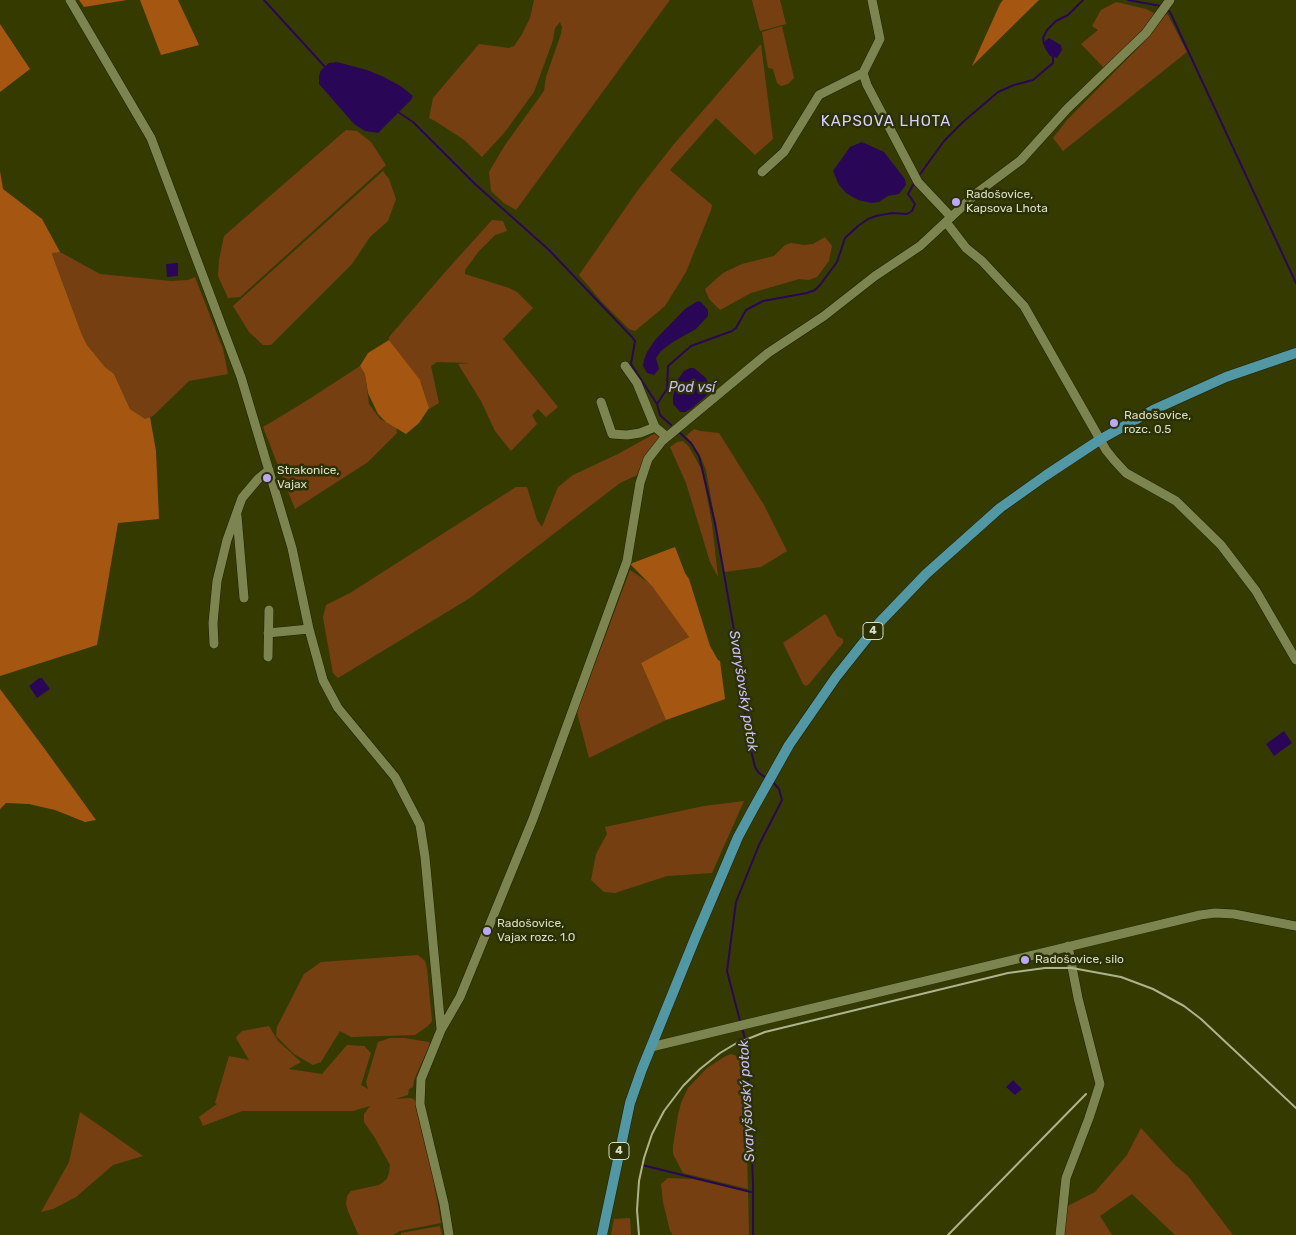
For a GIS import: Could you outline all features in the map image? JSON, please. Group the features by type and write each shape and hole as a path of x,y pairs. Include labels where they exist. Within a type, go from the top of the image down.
{"main road":[{"name":"4","path":"602,1235 630,1104 651,1047 738,838 804,721 836,677 879,623 926,574 1000,508 1045,476 1101,439 1153,410 1226,377 1296,353"}],"street":[{"path":"70,0 151,138 241,378 292,548 323,680 338,708 396,777 420,825 426,857 441,1030"},
{"path":"762,172 784,152 819,95 863,73 880,39 872,0"},
{"path":"449,1235 444,1204 420,1104 422,1079 441,1030 460,997 533,819 627,561 640,483 648,459 666,436 768,353 824,316 875,276 920,246 978,192 1021,160 1067,109 1146,33 1170,0"},
{"path":"863,73 867,85 916,180 948,219 966,248 982,261 1024,306 1106,450 1126,473 1176,501 1220,545 1256,591 1296,660"},
{"path":"625,366 637,383 655,427 666,436"},
{"path":"602,402 612,434 627,435 640,433 655,427"},
{"path":"214,644 213,623 217,581 227,540 248,489 269,470"},
{"path":"237,512 244,598"},
{"path":"268,657 269,610"},
{"path":"268,633 310,629"},
{"path":"651,1047 1200,915 1215,913 1234,914 1296,926"},
{"path":"1060,1235 1066,1178 1100,1084 1078,998 1068,946"}],"shaded area":[{"path":"79,0 127,0 84,7"},
{"path":"140,0 178,0 199,45 161,55"},
{"path":"534,0 670,0 516,210 504,203 491,191 489,172 505,145 544,91 546,77 561,34 562,27 560,22 555,28 553,40 534,92 504,133 482,157 463,139 429,118 433,98 479,44 509,48 514,46 530,18"},
{"path":"752,0 780,0 786,24 760,31"},
{"path":"1003,0 1039,0 972,66 1000,4"},
{"path":"1116,2 1146,9 1156,14 1132,43 1104,68 1081,44 1098,30 1092,26 1101,10"},
{"path":"1166,14 1187,52 1063,151 1053,138 1067,120 1144,42"},
{"path":"0,24 30,69 0,92"},
{"path":"782,26 794,78 788,84 781,86 777,83 773,69 768,68 762,32"},
{"path":"760,45 773,139 755,155 716,118 670,170 712,205 711,210 686,272 665,306 635,331 629,329 601,301 579,275 638,190 674,144"},
{"path":"346,130 357,131 371,142 386,165 240,297 228,298 218,276 224,236"},
{"path":"0,171 3,189 42,219 60,252 52,253 53,257 87,345 105,367 114,374 130,409 145,419 150,417 156,451 159,519 118,523 97,645 0,676"},
{"path":"383,171 389,179 396,199 388,221 370,237 352,264 271,345 263,345 249,332 233,306"},
{"path":"492,220 503,221 507,231 495,235 479,251 465,270 465,274 517,292 533,308 503,339 558,407 546,417 538,409 532,415 537,424 511,451 495,431 481,401 458,364 470,363 437,362 431,366 439,403 429,409 421,382 389,340 389,337"},
{"path":"825,237 832,246 829,261 817,277 809,280 799,279 751,293 720,310 709,299 705,289 723,273 742,264 774,256 785,245 791,243 813,244"},
{"path":"60,252 100,274 171,281 188,280 195,277 223,349 228,374 189,381 153,416 145,419 130,409 114,374 105,367 87,345 82,335 52,253"},
{"path":"389,340 420,380 429,408 419,423 406,434 386,422 378,414 368,393 365,374 360,366 368,353"},
{"path":"360,366 365,374 369,404 380,419 396,426 397,433 368,462 295,509 263,427"},
{"path":"694,429 719,433 764,505 787,551 761,567 724,572 706,470 701,458 686,436"},
{"path":"654,434 660,437 644,459 637,475 620,483 470,598 338,678 333,673 323,617 326,605 350,593 516,487 527,487 537,520 542,527 558,487 573,475 618,454"},
{"path":"683,441 689,447 702,470 712,524 718,577 710,562 686,483 670,447 677,442"},
{"path":"675,547 689,579 710,646 720,661 725,699 666,720 641,663 689,637 652,586 630,564"},
{"path":"630,570 651,584 689,637 641,663 666,720 589,758 577,712"},
{"path":"825,614 837,636 843,639 843,643 806,686 803,684 783,643"},
{"path":"0,689 96,820 85,822 55,810 29,804 6,803 0,809"},
{"path":"744,801 712,873 667,876 615,893 604,892 591,880 596,854 607,834 605,827 704,806"},
{"path":"418,955 425,961 427,969 432,1021 415,1035 351,1037 340,1031 321,1062 313,1065 294,1054 276,1036 277,1027 304,974 321,962"},
{"path":"269,1026 278,1041 301,1062 289,1069 322,1074 347,1045 364,1046 371,1053 361,1085 368,1089 366,1082 378,1042 390,1038 404,1038 429,1042 430,1044 414,1080 413,1087 409,1089 408,1095 395,1099 410,1098 414,1099 416,1104 432,1171 441,1223 400,1231 393,1235 358,1234 348,1211 346,1204 347,1196 351,1191 379,1185 387,1179 390,1165 364,1122 364,1114 370,1106 353,1111 242,1111 203,1126 199,1117 217,1104 215,1103 229,1056 249,1060 236,1038 237,1036 242,1031"},
{"path":"731,1054 737,1056 744,1066 748,1189 683,1173 673,1154 678,1115 688,1088 707,1068"},
{"path":"80,1112 143,1156 113,1165 76,1197 53,1209 41,1212 69,1162"},
{"path":"1141,1128 1175,1165 1188,1176 1233,1235 1175,1235 1132,1194 1100,1216 1112,1235 1061,1235 1064,1208 1095,1192 1127,1155"},
{"path":"668,1178 693,1179 748,1192 749,1235 673,1235 670,1231 663,1202 661,1184"},
{"path":"630,1218 631,1235 611,1235 614,1219"},
{"path":"440,1226 442,1235 401,1235 401,1233"}],"water":[{"path":"1049,38 1061,45 1062,50 1057,58 1050,56 1044,47 1045,41"},
{"path":"337,62 384,77 413,96 378,133 365,131 354,124 319,84 321,70 329,63"},
{"path":"862,142 884,152 905,179 906,185 899,194 888,196 879,202 872,203 858,200 846,193 839,185 833,171 850,147"},
{"path":"178,263 178,276 167,277 166,264"},
{"path":"700,301 708,310 708,316 696,329 661,351 656,358 659,369 654,375 647,373 643,366 644,360 655,340 685,309"},
{"name":"Pod vsí","path":"694,368 706,378 709,386 708,394 691,409 680,412 673,404 673,396 678,379 684,371"},
{"path":"39,678 42,678 50,689 37,698 29,686"},
{"path":"1284,731 1292,743 1274,756 1266,744"},
{"path":"1013,1080 1022,1089 1015,1095 1006,1087"}],"waterway":[{"path":"264,0 326,68"},
{"name":"Svaryšovský potok","path":"1044,44 1043,38 1047,30 1056,21 1068,15 1083,0"},
{"path":"1128,0 1161,6"},
{"path":"1167,10 1170,12 1296,283"},
{"name":"Svaryšovský potok","path":"918,177 944,141 963,122 998,92 1033,80 1053,63 1053,56"},
{"path":"398,112 413,122 475,184 549,250 632,337 635,341 631,364 657,404"},
{"name":"Svaryšovský potok","path":"671,425 660,415 657,404 667,389 668,366 691,346 732,331 736,328 746,310 763,301 815,290 837,262 845,238 858,226 876,216 892,213 907,214 912,211 915,204 908,194 914,183"},
{"name":"Svaryšovský potok","path":"680,433 691,443 699,456 715,523 735,636 749,742 755,767 766,778"},
{"name":"Svaryšovský potok","path":"740,1021 727,971 736,902 759,845 782,800 779,789 773,782"},
{"name":"Svaryšovský potok","path":"742,1028 747,1046 753,1183 753,1235"},
{"path":"642,1165 751,1192"}],"railway":[{"path":"639,1235 637,1210 639,1181 652,1134 664,1111 683,1086 720,1053 735,1044 765,1032 1008,973 1045,968 1072,968 1121,977 1153,989 1184,1006 1201,1019 1296,1108"},
{"path":"948,1235 1086,1094"}],"place":[{"name":"Radošovice, Kapsova Lhota","path":"956,202"},
{"name":"Radošovice, rozc. 0.5","path":"1114,423"},
{"name":"Strakonice, Vajax","path":"267,478"},
{"name":"Radošovice, Vajax rozc. 1.0","path":"487,931"},
{"name":"Radošovice, silo","path":"1025,960"}],"district":[{"name":"KAPSOVA LHOTA","path":"886,122"}]}
